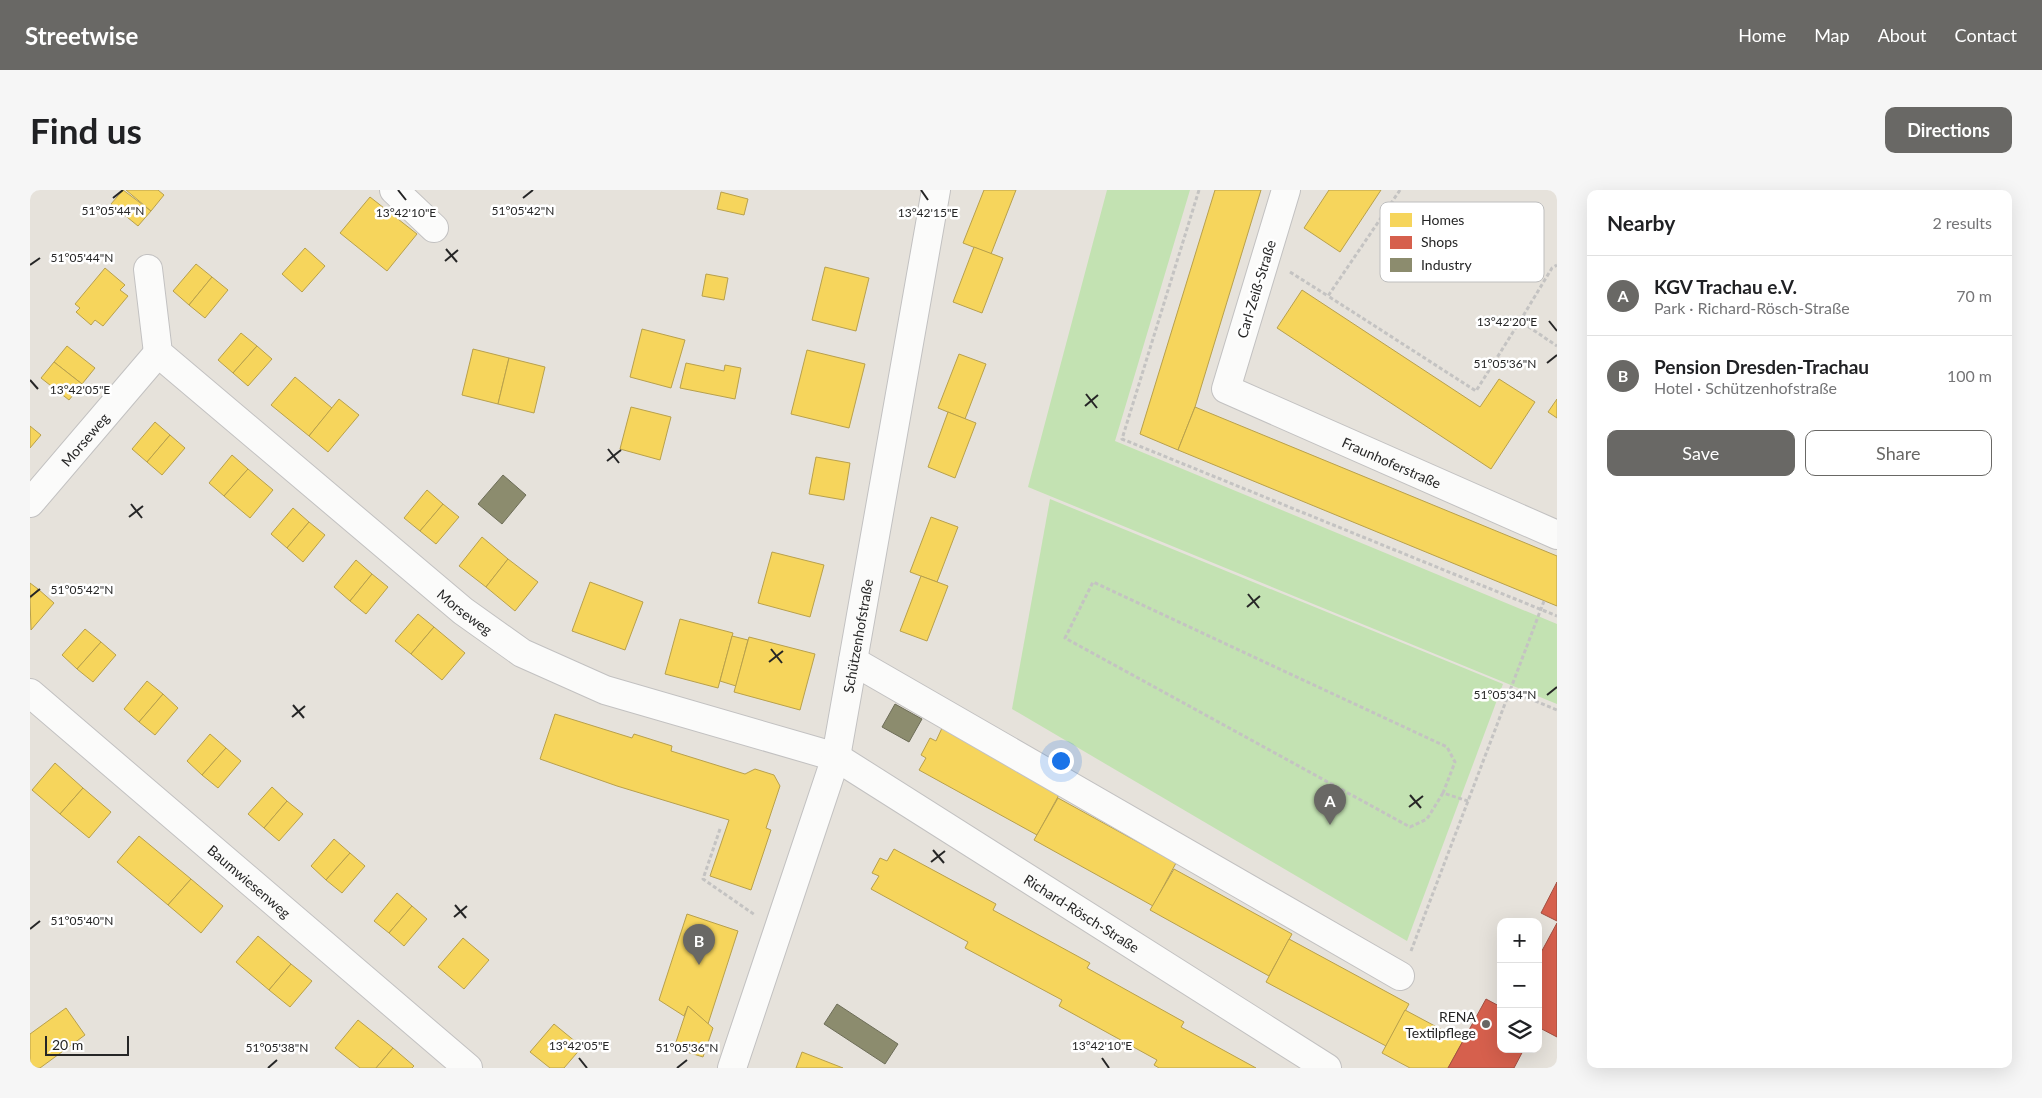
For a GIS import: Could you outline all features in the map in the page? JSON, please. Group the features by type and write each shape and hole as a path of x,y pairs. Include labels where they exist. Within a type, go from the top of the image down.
{"street":[{"path":"394,190 434,228"},
{"name":"Schützenhofstraße","path":"732,1068 836,757 936,190"},
{"name":"Carl-Zeiß-Straße","path":"1226,389 1286,190"},
{"path":"148,269 158,353"},
{"name":"Morseweg","path":"30,503 158,353 464,611 522,653 605,690 836,757"},
{"name":"Fraunhoferstraße","path":"1226,389 1557,535"},
{"path":"853,662 1404,966"},
{"name":"Baumwiesenweg","path":"30,693 468,1068"},
{"name":"Richard-Rösch-Straße","path":"836,757 1327,1068"}],"path":[{"path":"1198,190 1122,439 1557,616"},
{"path":"1392,202 1400,190"},
{"path":"1328,296 1380,219"},
{"path":"1266,256 1476,391 1544,282"},
{"path":"1544,282 1552,268 1557,264"},
{"path":"1520,322 1557,346"},
{"path":"1093,582 1447,747 1455,762 1443,793 1427,818 1410,827 1065,638 1093,582"},
{"path":"1404,966 1544,601"},
{"path":"1511,691 1557,710"},
{"path":"1443,793 1468,801"},
{"path":"720,829 703,879 778,931"}],"green space":[{"path":"1107,190 1190,190 1115,441 1557,624 1557,704 1028,487"},
{"path":"1050,499 1503,684 1407,941 1012,709"}],"building: Homes":[{"path":"123,190 151,211 138,226 111,204"},
{"path":"126,190 158,190 164,195 151,211"},
{"path":"984,190 1016,190 991,254 963,243"},
{"path":"1215,190 1261,190 1195,407 1178,450 1140,434"},
{"path":"1329,190 1381,190 1340,252 1304,228"},
{"path":"721,192 748,199 744,215 717,209"},
{"path":"370,197 417,234 387,271 340,233"},
{"path":"974,247 1003,258 982,313 953,302"},
{"path":"305,248 325,266 302,292 282,274"},
{"path":"196,264 212,277 189,305 173,291"},
{"path":"825,267 869,278 856,331 812,320"},
{"path":"105,268 125,285 120,290 128,296 103,326 95,320 91,325 76,312 80,308 75,304"},
{"path":"706,274 728,278 724,300 702,296"},
{"path":"212,277 228,290 205,318 189,305"},
{"path":"1302,290 1480,407 1499,379 1535,402 1491,469 1277,328"},
{"path":"642,329 685,340 671,388 630,377"},
{"path":"241,333 257,346 233,373 218,360"},
{"path":"67,346 95,368 82,384 54,362"},
{"path":"257,346 272,359 248,386 233,373"},
{"path":"473,349 509,358 498,404 462,395"},
{"path":"807,350 865,364 849,428 791,414"},
{"path":"959,354 986,364 965,419 938,408"},
{"path":"509,358 545,367 534,413 498,404"},
{"path":"54,362 82,384 69,400 41,378"},
{"path":"686,363 724,371 725,365 741,368 735,399 680,388"},
{"path":"295,377 332,408 309,436 271,405"},
{"path":"339,399 359,415 328,452 309,436"},
{"path":"1557,399 1557,418 1548,412"},
{"path":"631,407 671,417 660,460 620,449"},
{"path":"1195,407 1557,556 1557,606 1178,450"},
{"path":"948,412 976,423 955,478 928,467"},
{"path":"155,422 170,435 147,462 132,449"},
{"path":"30,426 41,435 30,448"},
{"path":"170,435 185,448 162,475 147,462"},
{"path":"232,455 248,469 224,496 209,483"},
{"path":"816,457 850,463 844,500 809,494"},
{"path":"248,469 273,490 250,518 224,496"},
{"path":"427,490 443,504 420,531 404,518"},
{"path":"443,504 459,517 436,544 420,531"},
{"path":"293,508 309,522 287,548 271,534"},
{"path":"931,517 958,527 937,582 910,572"},
{"path":"309,522 325,535 303,562 287,548"},
{"path":"482,537 508,559 486,587 459,566"},
{"path":"772,552 824,565 810,617 758,603"},
{"path":"508,559 538,582 515,611 486,587"},
{"path":"356,560 372,574 350,601 334,587"},
{"path":"372,574 388,587 366,614 350,601"},
{"path":"921,576 948,586 927,641 900,631"},
{"path":"590,582 643,602 625,650 572,631"},
{"path":"30,583 38,589 30,599"},
{"path":"38,589 54,603 31,630 30,599"},
{"path":"418,614 434,627 411,654 395,641"},
{"path":"680,619 733,633 718,688 665,674"},
{"path":"434,627 465,653 442,680 411,654"},
{"path":"85,629 101,642 77,669 62,655"},
{"path":"732,636 748,640 736,686 720,681"},
{"path":"749,637 815,654 800,710 734,692"},
{"path":"101,642 116,655 93,682 77,669"},
{"path":"147,681 163,694 139,722 124,709"},
{"path":"163,694 178,708 155,735 139,722"},
{"path":"555,714 632,738 634,734 672,746 671,751 745,774 755,769 774,775 780,786 766,828 771,830 751,890 710,876 729,820 617,786 540,759"},
{"path":"942,728 1060,793 1037,835 919,770 926,758 921,755 930,738 936,741"},
{"path":"210,734 226,748 202,775 187,761"},
{"path":"226,748 241,761 218,788 202,775"},
{"path":"55,763 83,788 60,814 32,790"},
{"path":"272,787 287,801 264,828 248,814"},
{"path":"83,788 111,812 89,838 60,814"},
{"path":"1058,798 1176,863 1153,906 1034,840"},
{"path":"287,801 303,814 279,841 264,828"},
{"path":"139,836 191,879 168,905 117,862"},
{"path":"334,839 350,853 326,880 311,866"},
{"path":"894,849 996,904 993,910 1090,963 1087,968 1184,1022 1181,1027 1256,1068 1159,1068 1154,1065 1157,1060 1059,1006 1062,1000 965,948 968,942 871,889 879,876 872,873 880,858 887,861"},
{"path":"350,853 365,866 342,893 326,880"},
{"path":"1174,869 1292,934 1269,976 1150,910"},
{"path":"191,879 223,906 201,933 168,905"},
{"path":"397,893 412,906 389,933 374,921"},
{"path":"412,906 427,919 404,946 389,933"},
{"path":"687,914 738,931 708,1024 688,1006 684,1016 659,1000"},
{"path":"258,936 291,964 269,990 236,962"},
{"path":"463,938 489,960 464,989 438,967"},
{"path":"1289,939 1409,1004 1386,1046 1266,982"},
{"path":"291,964 312,981 290,1007 269,990"},
{"path":"688,1006 713,1028 703,1057 674,1048"},
{"path":"66,1008 85,1035 40,1068 30,1068 30,1034"},
{"path":"1405,1010 1463,1041 1448,1068 1410,1068 1382,1053"},
{"path":"358,1020 393,1048 376,1068 360,1068 335,1048"},
{"path":"554,1024 582,1047 564,1068 550,1068 530,1052"},
{"path":"393,1048 414,1066 412,1068 376,1068"},
{"path":"802,1052 843,1068 796,1068"}],"building: Shops":[{"path":"1557,882 1557,921 1541,913"},
{"path":"1557,923 1557,1037 1542,1029 1542,951"},
{"name":"RENA Textilpflege","path":"1486,999 1497,1005 1497,1053 1522,1053 1514,1068 1448,1068"}],"building: Industry":[{"path":"503,475 526,495 502,524 478,504"},
{"path":"895,704 922,719 909,742 882,727"},
{"path":"837,1004 898,1044 885,1064 824,1024"}],"place":[{"name":"KGV Trachau e.V.","path":"1330,825"},
{"name":"Pension Dresden-Trachau","path":"699,965"},
{"name":"RENA Textilpflege","path":"1486,1024"}]}
